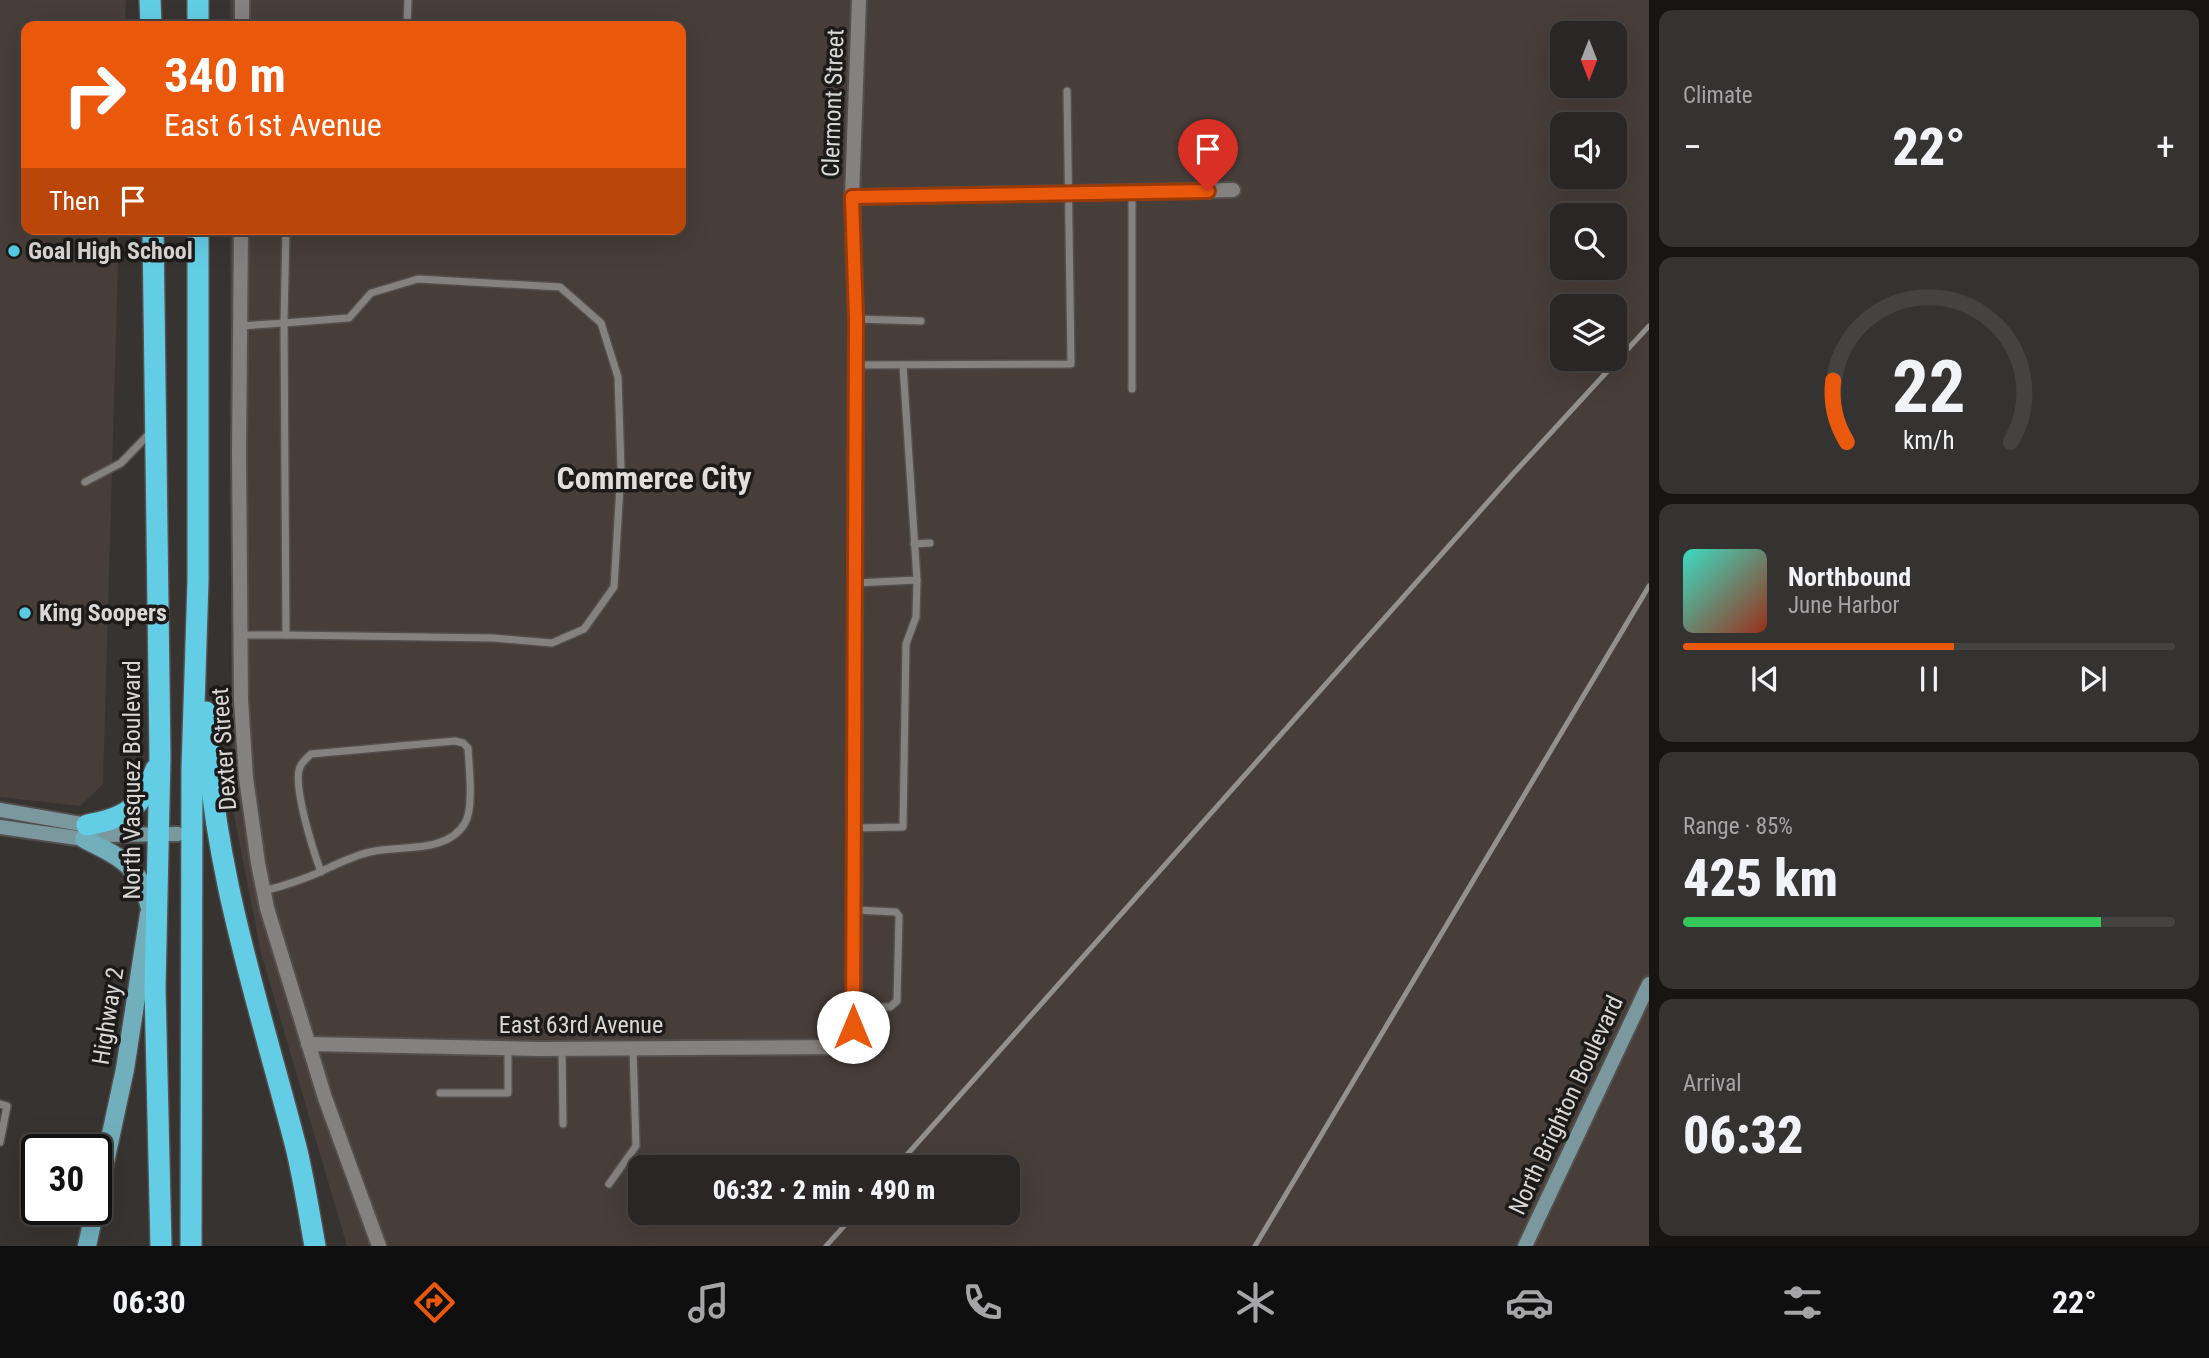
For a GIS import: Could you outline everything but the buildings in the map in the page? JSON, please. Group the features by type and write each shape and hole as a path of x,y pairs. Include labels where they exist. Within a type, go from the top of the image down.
{"highway":[{"path":"150,0 151,21"},
{"path":"198,0 198,21"},
{"name":"North Vasquez Boulevard","path":"153,235 160,757 169,834 155,988 161,1246"},
{"path":"191,1246 192,768 198,581 198,235"},
{"path":"198,581 206,726 218,831 244,956 296,1149 315,1246"},
{"path":"92,833 122,817 144,796 160,757"}],"main road":[{"path":"0,810 92,833 134,871 144,886 150,908"},
{"path":"0,827 92,833 169,834"},
{"name":"Highway 2","path":"111,1134 125,1069 150,908 169,834"},
{"name":"North Brighton Boulevard","path":"1525,1246 1649,984"},
{"path":"87,1246 92,1225"}],"street":[{"path":"242,0 242,21"},
{"name":"Clermont Street","path":"853,1047 856,319 852,197 859,0"},
{"path":"852,197 1233,190"},
{"name":"Dexter Street","path":"241,235 241,635 246,778 264,891 308,1044 380,1246"},
{"name":"East 63rd Avenue","path":"308,1044 562,1049 853,1047"}],"lane":[{"path":"407,21 408,0"},
{"path":"856,365 1071,364 1067,91"},
{"path":"1132,192 1132,389"},
{"path":"286,235 286,635"},
{"path":"240,326 349,318 370,293 418,279 560,287 601,323 618,377 621,469 614,587 584,629 552,643 493,638 241,635"},
{"path":"856,319 921,321"},
{"path":"854,828 903,827 906,644 916,617 917,580 903,365"},
{"path":"86,482 121,463 156,427"},
{"path":"914,544 930,543"},
{"path":"854,583 917,580"},
{"path":"264,891 321,872 340,861 372,851 444,842 457,834 467,821 470,806 468,748 455,741 311,754 305,759 299,768 298,779 307,827 321,872"},
{"path":"853,1007 890,1007 897,1001 900,916 896,912 854,911"},
{"path":"440,1093 508,1093 508,1048"},
{"path":"609,1184 636,1146 633,1048"},
{"path":"562,1049 563,1124"},
{"path":"0,1104 7,1106 0,1142"}],"shaded area":[{"path":"0,0 126,0 125,21 21,21 21,235 119,235 103,784 80,806 0,797"},
{"path":"230,0 1649,0 1649,1246 347,1246 261,953 232,805 230,235 686,235 686,21 230,21"}],"railway":[{"path":"907,1155 1512,475 1649,326"},
{"path":"1255,1246 1649,586"},
{"path":"826,1246 845,1225"}],"place":[{"name":"Goal High School","path":"14,251"},
{"name":"King Soopers","path":"25,613"}],"district":[{"name":"Commerce City","path":"654,478"}],"route":[{"path":"853,1027 856,319 852,197 1208,191"}]}
